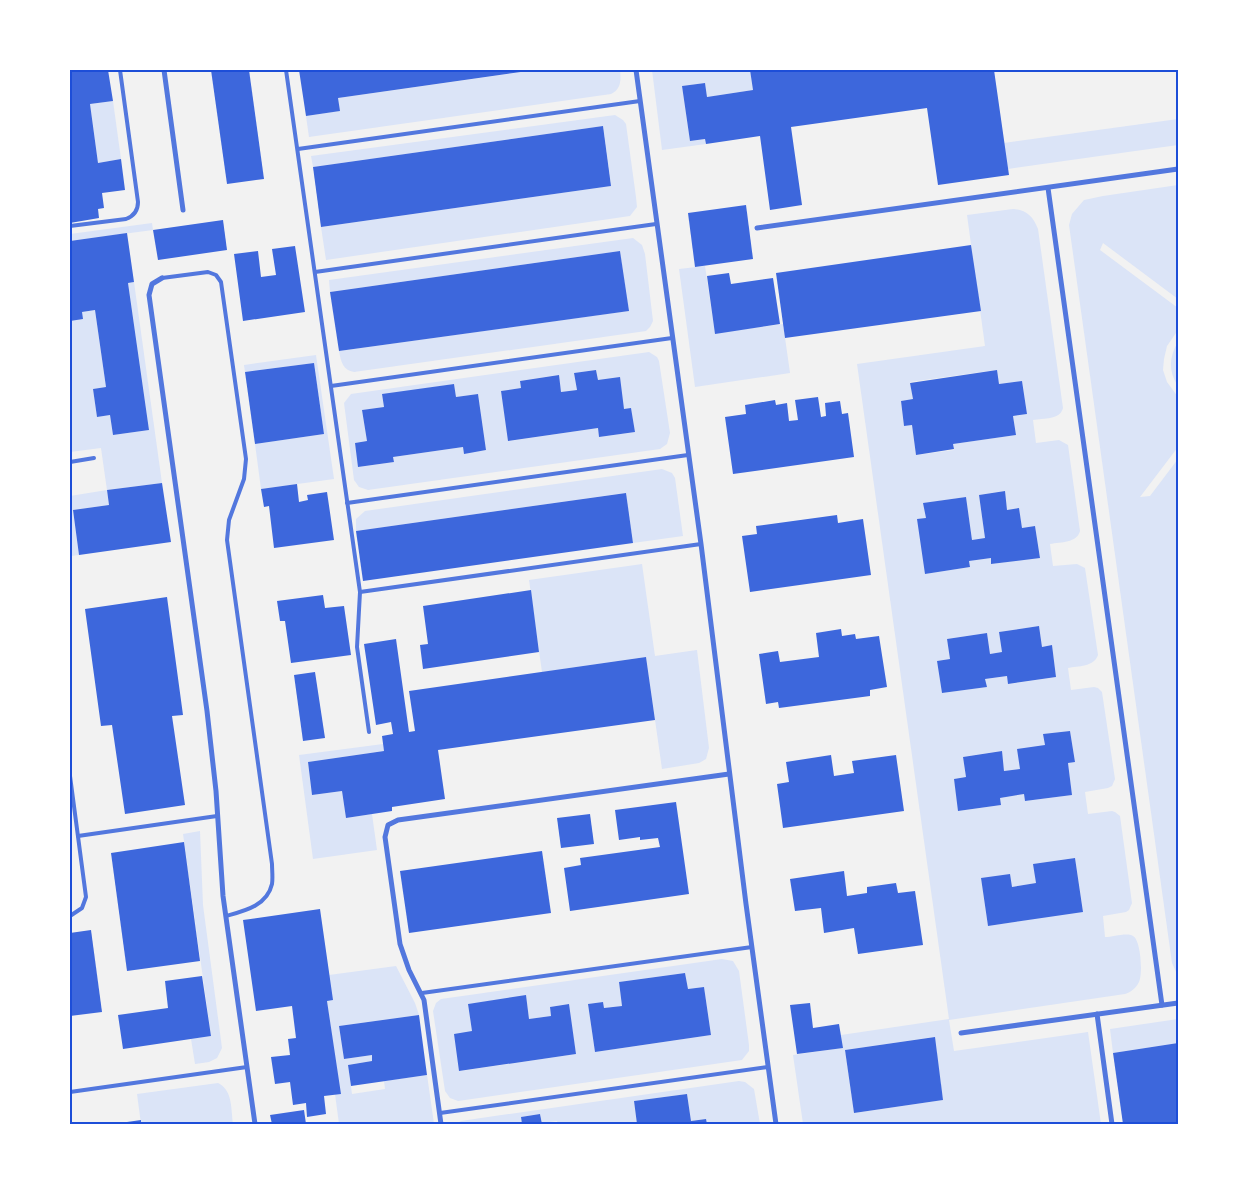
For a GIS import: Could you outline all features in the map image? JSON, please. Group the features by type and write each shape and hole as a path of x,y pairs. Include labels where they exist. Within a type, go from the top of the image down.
{"street":[{"path":"164,70 183,210"},
{"path":"636,70 776,1124"},
{"path":"757,228 1178,169"},
{"path":"1048,188 1162,1005"},
{"path":"162,278 152,284 149,295 207,711 226,916 255,1124"},
{"path":"442,1124 424,1000 409,970 400,944 385,837 388,825 392,822 729,774"},
{"path":"961,1034 1178,1003"},
{"path":"1096,1014 1112,1124"}],"lane":[{"path":"70,226 126,219 131,217 138,208 120,70"},
{"path":"286,70 360,592 357,647 369,732"},
{"path":"298,149 640,101"},
{"path":"315,272 656,224"},
{"path":"162,278 208,272 216,274 221,282 246,459 244,479 229,520 227,540 272,864 272,884 264,899 248,910 226,916"},
{"path":"331,386 672,338"},
{"path":"347,503 688,455"},
{"path":"70,462 94,458"},
{"path":"360,592 700,544"},
{"path":"70,776 86,900 80,911 70,916"},
{"path":"78,836 217,816"},
{"path":"422,993 752,947"},
{"path":"70,1092 247,1067"},
{"path":"440,1113 768,1067"}],"shaded area":[{"path":"536,70 620,70 619,87 611,94 309,137 306,116 339,111 338,98"},
{"path":"652,70 750,70 753,90 707,97 705,83 682,86 690,141 705,139 706,144 662,150"},
{"path":"113,101 121,159 98,163 90,104"},
{"path":"615,115 626,124 637,207 630,216 326,260 321,227 611,186 603,126 313,167 311,156"},
{"path":"1178,119 1178,145 1008,169 1004,143"},
{"path":"1178,185 1178,299 1103,243 1100,250 1178,308 1178,330 1167,346 1163,370 1167,382 1178,397 1178,447 1140,497 1150,496 1178,459 1178,976 1172,963 1069,225 1072,214 1084,200"},
{"path":"1013,209 1025,212 1034,221 1038,229 1063,408 1059,415 1055,417 1033,420 1036,443 1059,440 1068,445 1080,531 1076,538 1072,540 1050,544 1053,566 1077,564 1085,568 1098,655 1089,664 1068,668 1071,690 1094,687 1102,692 1115,779 1112,786 1108,788 1085,792 1088,814 1112,811 1120,816 1132,903 1126,912 1103,916 1105,937 1127,934 1136,939 1140,958 1140,978 1135,988 1125,994 949,1020 954,1051 1088,1032 1101,1124 803,1124 793,1055 842,1048 841,1035 949,1019 857,364 985,346 967,215","holes":["996,370 999,384 1022,381 1027,414 1013,416 1016,435 953,444 954,450 916,455 912,425 904,426 901,401 913,399 910,382","1004,491 1007,510 1019,509 1022,528 1035,526 1040,557 992,564 991,558 969,561 970,567 925,574 926,518 924,503 966,497 972,540 985,538 979,495","1039,626 1042,647 1052,645 1056,677 1009,684 1007,676 985,679 986,687 942,693 937,661 950,659 947,639 987,633 990,654 1002,652 999,632","1070,731 1075,761 1068,763 1072,795 1025,801 1024,794 1000,798 1001,805 959,811 954,779 966,777 963,757 1001,751 1004,771 1020,769 1045,745 1044,734","1075,858 1083,911 988,926 981,878 1012,887 1036,883 1034,864","934,1037 943,1100 854,1113 845,1050"]},
{"path":"152,223 153,230 70,241 70,234"},
{"path":"633,238 642,245 645,254 653,321 646,331 354,372 347,369 342,362 339,351 628,311 620,251 330,292 329,280"},
{"path":"705,266 715,333 783,324 790,373 695,387 679,269"},
{"path":"134,282 162,483 107,490 101,448 70,452 70,321 82,312 95,310 106,387 93,389 97,417 110,415 113,435 149,430 128,283"},
{"path":"1178,342 1178,386 1171,369 1171,359"},
{"path":"649,352 657,357 659,361 670,433 667,444 660,449 368,490 359,487 354,480 344,403 351,394","holes":["596,370 598,380 624,409 631,409 635,432 599,437 598,428 509,441 501,391 521,388 520,381 558,375 561,392 577,390 574,373","454,384 456,397 478,394 486,450 464,453 463,447 393,457 394,462 359,467 355,443 367,441 362,410 384,407 382,395"]},
{"path":"316,355 334,479 261,489 255,444 324,434 314,363 245,372 244,365"},
{"path":"662,469 672,473 675,478 683,536 633,543 625,493 356,531 356,519 365,511"},
{"path":"107,490 109,505 73,510 79,555 71,556 70,496"},
{"path":"642,564 655,656 697,650 709,748 706,759 699,763 662,769 646,657 542,672 529,580"},
{"path":"383,744 384,751 308,762 312,795 342,791 346,818 372,814 377,850 313,859 299,755"},
{"path":"200,831 203,905 222,1048 217,1058 209,1062 195,1064 191,1039 211,1036 183,834"},
{"path":"722,959 733,961 739,971 749,1051 742,1060 458,1101 450,1098 445,1091 433,1011 436,1003 441,999","holes":["685,973 688,989 704,987 711,1035 595,1052 588,1004 603,1002 604,1008 622,1006 619,982","526,996 529,1019 551,1016 550,1007 568,1004 576,1054 460,1071 472,1031 468,1004"]},
{"path":"396,966 419,1015 339,1026 344,1059 372,1055 372,1061 348,1065 352,1094 385,1089 384,1081 427,1075 434,1124 339,1124 335,1094 340,1093 327,1001 329,975"},
{"path":"1178,1019 1178,1043 1113,1053 1110,1029"},
{"path":"739,1081 745,1082 754,1089 760,1124 707,1124 705,1119 691,1121 687,1094 634,1101 637,1124 558,1124 557,1121 542,1123 540,1114 521,1117 522,1124 456,1124 461,1121"},
{"path":"218,1083 223,1086 229,1095 233,1124 141,1124 137,1094"}],"building":[{"path":"70,70 108,70 113,101 90,104 98,163 121,159 125,190 102,193 104,208 98,209 99,218 70,223"},
{"path":"211,70 249,70 264,179 227,184"},
{"path":"299,70 528,71 338,98 340,111 306,116"},
{"path":"750,70 994,70 1009,175 938,185 927,108 791,127 802,205 770,210 760,136 706,144 705,139 690,141 682,86 705,83 707,97 753,90"},
{"path":"603,126 611,186 321,227 313,167"},
{"path":"746,205 753,259 695,267 688,213"},
{"path":"223,220 227,250 158,260 153,230"},
{"path":"127,233 134,282 128,283 149,430 113,435 110,415 97,417 93,389 106,387 95,310 82,312 83,319 70,321 70,241"},
{"path":"971,245 981,311 785,338 776,273"},
{"path":"295,246 305,312 243,321 234,254 258,251 261,277 276,275 272,249"},
{"path":"620,251 629,311 339,351 330,292"},
{"path":"729,273 731,284 773,278 780,324 715,334 707,276"},
{"path":"314,363 324,434 255,444 245,372"},
{"path":"596,370 598,380 620,377 624,409 631,408 635,432 599,437 598,428 508,441 501,391 521,388 520,381 559,375 561,392 577,390 574,373"},
{"path":"997,370 999,384 1022,381 1027,414 1013,416 1016,435 953,444 954,449 916,455 912,425 904,426 901,401 913,399 910,383"},
{"path":"454,384 456,397 478,394 486,450 464,454 463,447 393,457 394,462 358,467 355,443 367,441 362,410 384,407 382,394"},
{"path":"818,397 821,417 826,416 825,403 840,401 842,414 848,413 854,457 733,474 725,417 746,414 745,405 775,400 776,405 787,403 789,421 798,420 795,400"},
{"path":"162,483 171,542 79,555 73,510 109,505 107,490"},
{"path":"297,484 299,502 308,500 307,495 327,492 334,540 274,548 269,506 264,507 261,489"},
{"path":"1005,491 1007,510 1019,508 1022,528 1035,526 1040,558 991,564 991,558 969,561 970,567 925,574 917,519 926,518 923,503 966,497 972,540 985,538 979,495"},
{"path":"626,493 633,543 363,581 356,531"},
{"path":"837,515 838,523 863,519 871,575 750,592 742,536 757,534 756,526"},
{"path":"531,590 539,652 423,669 420,645 428,644 423,606"},
{"path":"323,595 325,608 344,606 351,655 291,663 285,621 280,621 277,601"},
{"path":"167,597 183,715 172,716 185,805 125,814 112,725 101,726 85,609"},
{"path":"1039,626 1042,647 1052,645 1056,677 1008,684 1007,676 985,679 987,687 942,693 937,661 950,659 947,639 987,633 990,654 1002,652 999,632"},
{"path":"841,629 842,636 855,634 856,639 879,636 887,687 870,690 870,696 779,708 778,702 766,704 759,654 778,651 780,662 819,657 816,633"},
{"path":"396,639 409,732 415,731 409,691 646,657 655,720 438,750 445,799 392,807 392,811 346,818 342,791 312,795 308,762 384,751 382,736 393,734 391,722 376,725 364,644"},
{"path":"315,672 325,738 303,741 294,675"},
{"path":"1070,731 1075,762 1068,763 1072,795 1025,801 1024,794 1000,798 1001,805 958,811 954,779 966,777 963,757 1002,751 1004,771 1020,769 1017,749 1045,745 1043,734"},
{"path":"831,755 834,776 854,773 852,761 896,755 904,811 783,828 777,784 789,782 786,762"},
{"path":"676,802 689,894 570,911 564,868 581,865 580,858 660,847 658,838 640,840 640,837 619,840 615,810"},
{"path":"590,814 594,844 561,848 557,818"},
{"path":"184,842 200,961 127,971 111,853"},
{"path":"542,851 551,913 409,933 400,871"},
{"path":"1075,858 1083,912 988,926 981,878 1010,874 1012,887 1036,883 1033,864"},
{"path":"844,871 847,896 867,893 867,887 896,883 898,893 915,891 923,945 858,954 854,928 824,933 821,908 795,911 790,879"},
{"path":"320,909 333,1000 327,1001 341,1094 324,1096 326,1114 307,1117 306,1103 293,1105 290,1082 275,1084 271,1057 290,1055 288,1039 296,1038 292,1006 256,1011 243,920"},
{"path":"91,930 102,1012 70,1016 70,933"},
{"path":"685,973 688,989 704,987 711,1035 595,1052 588,1004 603,1002 604,1008 622,1006 619,982"},
{"path":"202,976 211,1036 123,1049 118,1015 168,1008 165,981"},
{"path":"526,995 529,1019 551,1016 550,1007 569,1004 576,1054 459,1071 454,1034 472,1031 468,1004"},
{"path":"810,1003 813,1028 839,1024 843,1048 797,1054 790,1005"},
{"path":"419,1015 427,1075 351,1086 348,1065 372,1061 372,1055 344,1059 339,1026"},
{"path":"935,1037 943,1100 854,1113 845,1050"},
{"path":"1178,1043 1178,1124 1123,1124 1113,1053"},
{"path":"687,1094 691,1121 706,1119 707,1124 637,1124 634,1101"},
{"path":"304,1110 306,1124 272,1124 270,1115"},
{"path":"540,1114 542,1124 522,1124 521,1117"},
{"path":"141,1120 141,1124 120,1124 120,1123"}]}
